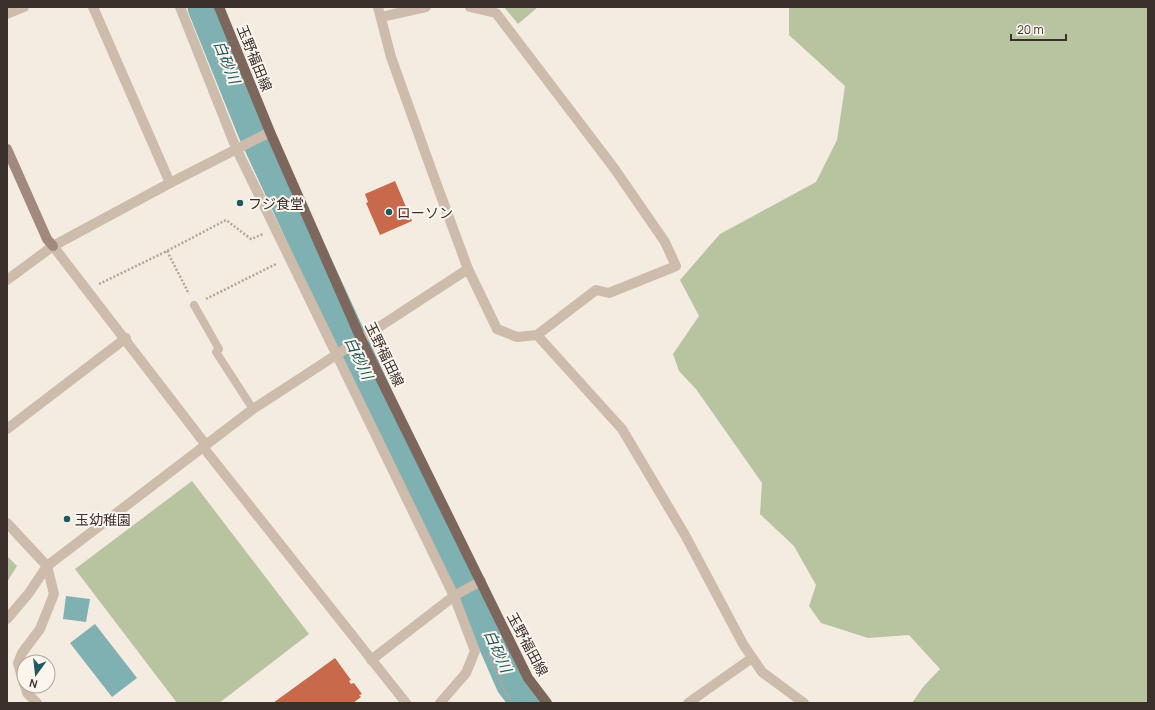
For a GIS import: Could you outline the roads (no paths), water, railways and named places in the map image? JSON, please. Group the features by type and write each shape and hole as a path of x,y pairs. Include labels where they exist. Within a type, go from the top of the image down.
{"main road":[{"name":"玉野福田線","path":"219,7 267,134 358,341 477,583 528,678 547,703"}],"street":[{"path":"7,14 24,7"},
{"path":"93,7 170,183"},
{"path":"180,7 275,228 457,594 475,651 466,673 440,703"},
{"path":"426,7 379,12 391,56 468,269 497,329 517,337 537,335 596,290 609,293 676,266 665,242 614,168 496,13 470,7"},
{"path":"7,280 54,246 240,146 267,134"},
{"path":"7,149 47,239 126,338 205,446 406,703"},
{"path":"7,619 29,593 47,566 253,409 332,359 338,352 358,341 374,329 468,269"},
{"path":"537,335 622,429 685,535 742,644 762,672 804,703"},
{"path":"7,428 126,338"},
{"path":"7,523 47,566 54,594 40,629 22,654"},
{"path":"371,660 457,594 477,583"},
{"path":"688,703 752,658"},
{"path":"28,694 37,703"}],"lane":[{"path":"194,305 219,348 216,352 253,409"}],"water":[{"path":"66,596 90,599 86,622 63,619"},
{"path":"95,624 137,678 112,697 70,643"}],"waterway":[{"name":"白砂川","path":"204,7 254,131 383,410 473,594 512,683 527,703"}],"place":[{"name":"フジ食堂","path":"240,203"},
{"name":"ローソン","path":"389,212"},
{"name":"玉幼稚園","path":"67,519"}]}
